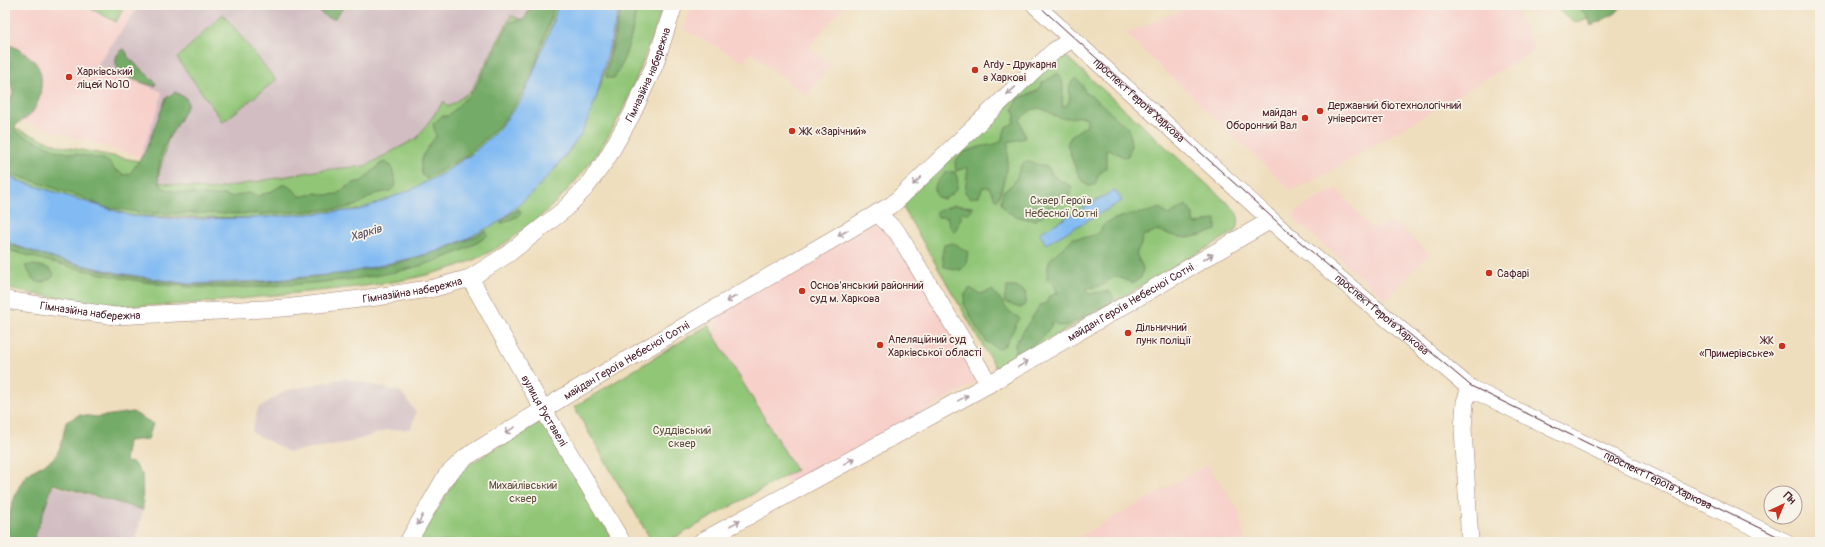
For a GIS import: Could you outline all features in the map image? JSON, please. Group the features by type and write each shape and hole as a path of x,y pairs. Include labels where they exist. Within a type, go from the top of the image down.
{"main road":[{"name":"Гімназійна набережна","path":"5,300 115,316 284,308 377,297 434,288 470,278 508,254 564,210 586,187 598,171 606,160 632,114 655,64 674,5"},
{"name":"проспект Героїв Харкова","path":"1035,5 1271,220 1446,370 1470,388 1784,542"},
{"name":"майдан Героїв Небесної Сотні","path":"408,542 446,476 451,469 466,457 543,409 893,204 1054,51 1072,39"},
{"path":"877,213 897,232 989,384"},
{"name":"майдан Героїв Небесної Сотні","path":"701,542 989,384 1271,220"},
{"name":"вулиця Руставелі","path":"470,278 543,409 622,542"},
{"path":"1470,388 1465,402 1463,429 1470,542"}],"shaded area":[{"name":"Харківський ліцей №10","path":"5,5 140,5 97,65 162,92 140,161 140,157 9,118 19,84 5,70"},
{"path":"140,5 276,5 284,9 299,5 558,5 498,130 472,154 443,173 411,190 359,210 252,218 184,219 132,216 140,157 158,108 162,92 97,65"},
{"path":"693,5 845,5 809,47 832,65 806,96 751,52 745,62 683,29"},
{"name":"Державний біотехнологічний університет","path":"1194,5 1514,5 1535,50 1329,172 1292,191 1126,34"},
{"path":"1336,188 1371,228 1397,223 1429,254 1386,299 1295,220 1295,215 1299,209"},
{"path":"872,223 891,231 978,372 975,383 790,486 710,344 720,311"},
{"path":"345,378 401,392 416,412 411,429 387,430 351,442 289,452 252,432 258,408 285,391"},
{"path":"1207,465 1238,508 1245,542 1076,542 1074,540"},
{"path":"50,485 143,510 135,542 32,542"}],"green space":[{"path":"84,5 125,5 116,22"},
{"path":"313,5 346,5 334,19 326,17"},
{"path":"531,5 558,5 552,25 520,102 498,130 473,153 443,173 411,190 359,210 252,218 132,216 19,181 5,174 5,125 60,146 139,161 169,135 157,182 210,190 321,170 365,166 417,138 444,101 448,107 471,91 511,16 524,20"},
{"path":"534,5 555,5 530,81 499,126 466,156 426,179 423,176 421,165 426,150 436,136 433,124 442,116 448,116 474,90 510,22 524,20"},
{"path":"620,5 664,5 630,95 610,133 594,158 574,183 552,206 503,244 476,259 427,275 385,283 342,289 174,305 133,306 103,304 5,288 5,242 54,259 105,271 189,284 263,281 416,257 438,251 468,238 545,179 562,160 576,140 587,120 596,98 609,53"},
{"path":"622,5 637,5 634,24 619,70 614,78 607,78 606,74"},
{"path":"1557,5 1616,5 1578,22 1565,16"},
{"path":"1582,5 1623,5 1616,13 1591,26 1587,15 1581,10"},
{"path":"223,14 276,80 223,122 177,58"},
{"path":"5,42 32,58 39,70 41,78 40,94 36,107 30,115 14,129 19,134 59,151 103,159 109,162 115,170 125,175 130,174 145,152 166,98 175,92 186,98 188,104 163,147 158,171 159,183 165,189 176,192 213,196 224,195 231,197 248,193 258,196 272,191 284,184 293,189 299,196 316,193 327,195 337,194 353,183 362,181 380,164 385,162 391,166 396,183 390,191 375,194 355,206 339,209 262,214 143,213 104,207 81,197 9,173 5,171 5,110 13,94 10,80 5,76"},
{"path":"124,49 128,57 155,82 156,85 154,86 129,78 119,70 116,64 116,58 117,55"},
{"name":"Сквер Героїв Небесної Сотні","path":"1061,55 1068,58 1232,207 1237,215 1238,224 1236,231 997,370 901,204"},
{"path":"1058,73 1063,84 1062,106 1066,106 1070,99 1070,85 1076,78 1083,86 1085,92 1097,100 1129,128 1131,145 1128,156 1123,157 1109,149 1106,150 1106,168 1098,175 1095,185 1088,186 1077,172 1067,144 1072,135 1087,125 1087,118 1059,117 1039,108 1034,109 1020,120 1025,138 1008,142 1006,172 997,201 989,187 983,187 979,196 970,198 965,192 968,167 956,171 955,162 963,152 996,144 1001,141 1006,127 1014,123 1015,115 1013,110 1017,99 1037,91 1042,83"},
{"path":"1025,161 1048,167 1053,176 1072,187 1069,196 1036,220 1015,216 1006,210 1001,201 1003,191 1016,180 1019,170"},
{"path":"946,172 955,172 958,185 952,194 944,199 937,197 935,193 935,186"},
{"path":"953,205 973,207 969,214 960,212 961,218 955,232 950,226 947,217 938,217 936,212"},
{"path":"1186,205 1193,214 1193,223 1198,224 1216,219 1216,230 1187,238 1174,236 1158,230 1143,236 1136,254 1143,268 1141,278 1133,283 1115,276 1103,285 1085,289 1089,294 1109,291 1114,297 1111,303 1068,325 1058,326 1053,322 1046,333 1037,342 1015,356 1015,344 1040,305 1047,303 1048,297 1058,293 1053,283 1047,280 1050,260 1073,238 1094,235 1100,231 1103,226 1114,219 1160,208 1168,215"},
{"path":"519,209 521,212 518,216 501,224 501,222 510,214"},
{"path":"486,231 488,234 483,239 463,250 423,265 403,270 361,278 248,287 198,288 124,279 5,249 5,243 94,269 162,282 199,285 227,285 322,276 393,264 417,258 463,242"},
{"path":"953,243 968,252 966,264 961,270 944,267 942,255 944,245"},
{"path":"31,265 50,269 54,274 52,278 40,283 33,279 25,266"},
{"path":"1007,287 1016,287 1025,292 1026,300 1024,306 1020,308 1004,302"},
{"path":"970,288 980,294 992,290 1007,309 1020,318 1005,345 999,349 987,342 978,330 964,304 965,294"},
{"name":"Суддівський сквер","path":"708,325 796,470 667,542 652,542 574,407"},
{"path":"133,412 153,424 148,439 128,441 125,462 133,463 142,474 143,510 53,484 33,542 5,542 9,517 18,488 27,475 54,458 60,448 66,422 79,415 97,417"},
{"name":"Михайлівський сквер","path":"541,421 615,542 417,542 462,469"}],"water":[{"name":"Харків","path":"558,5 620,5 596,99 582,133 554,170 530,195 499,222 438,251 347,273 263,281 189,284 118,273 56,259 5,242 5,174 19,181 132,216 184,219 252,218 359,210 411,190 443,173 472,154 498,130 520,102 552,25"},
{"path":"1115,190 1122,201 1046,244 1039,233"}],"tram line":[{"path":"1038,5 1286,230 1471,386 1789,542"}],"place":[{"name":"Ardy - Друкарня в Харкові","path":"975,70"},
{"name":"Харківський ліцей №10","path":"69,77"},
{"name":"Державний біотехнологічний університет","path":"1320,111"},
{"name":"майдан Оборонний Вал","path":"1305,118"},
{"name":"ЖК «Зарічний»","path":"792,131"},
{"name":"Сафарі","path":"1489,273"},
{"name":"Основ'янський районний суд м. Харкова","path":"802,291"},
{"name":"Дільничний пунк поліції","path":"1128,333"},
{"name":"Апеляційний суд Харківської області","path":"880,345"},
{"name":"ЖК «Примерівське»","path":"1782,346"}]}
